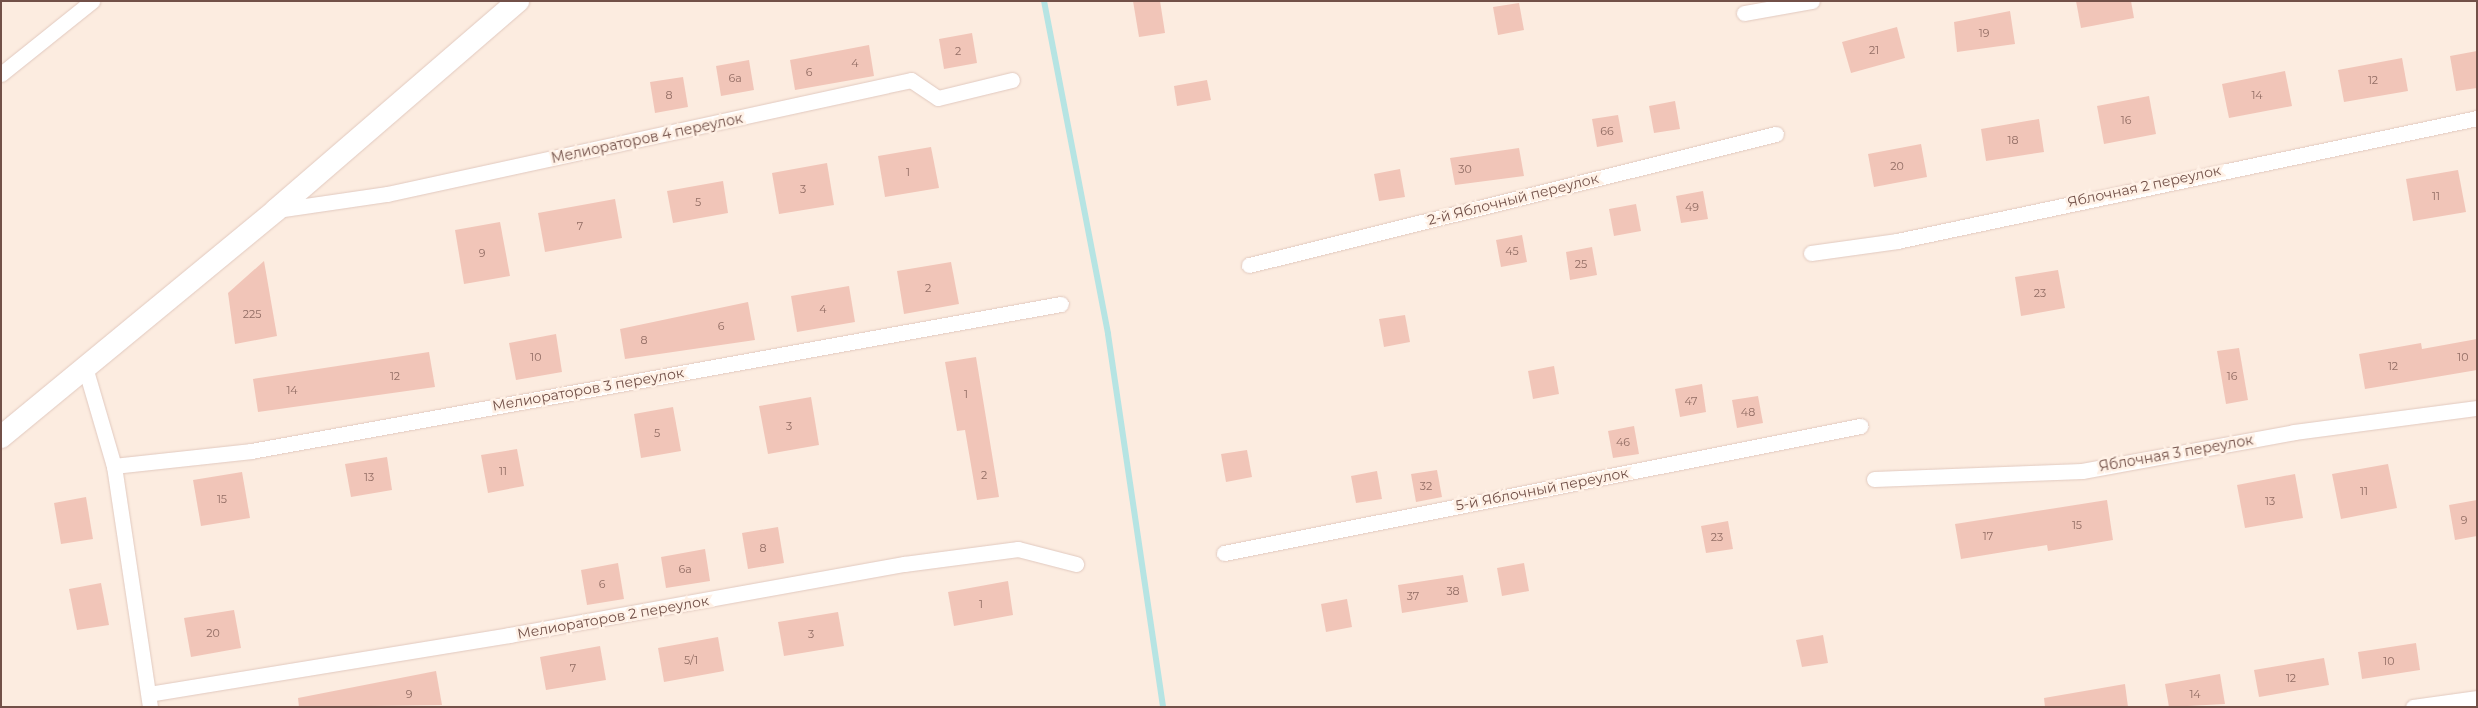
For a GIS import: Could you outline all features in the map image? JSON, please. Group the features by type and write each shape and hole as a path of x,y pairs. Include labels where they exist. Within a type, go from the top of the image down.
{"street":[{"path":"1,74 92,1"},
{"path":"1,437 276,210 518,1"},
{"path":"1744,13 1812,1"},
{"name":"Мелиораторов 4 переулок","path":"276,210 387,194 911,80 938,98 1012,80"},
{"name":"Яблочная 2 переулок","path":"1811,253 1896,241 2477,118"},
{"name":"2-й Яблочный переулок","path":"1249,265 1776,134"},
{"name":"Мелиораторов 3 переулок","path":"114,466 251,451 1061,304"},
{"path":"85,367 114,466 149,700"},
{"name":"Яблочная 3 переулок","path":"1874,479 2082,470 2294,432 2477,408"},
{"name":"5-й Яблочный переулок","path":"1224,553 1860,426"},
{"name":"Мелиораторов 2 переулок","path":"149,700 904,564 1018,549 1076,564"},
{"path":"2413,707 2477,698"}],"building":[{"path":"1133,1 1160,1 1165,33 1139,37"},
{"path":"2076,1 2131,1 2134,18 2081,28"},
{"path":"1519,3 1524,30 1498,35 1493,7"},
{"path":"2010,11 2015,44 1957,52 1954,22"},
{"path":"1897,27 1905,58 1851,73 1842,42"},
{"path":"972,33 977,63 944,69 939,39"},
{"path":"869,45 874,76 795,90 790,60"},
{"path":"2477,51 2477,88 2456,91 2450,56"},
{"path":"2402,58 2408,91 2344,102 2338,70"},
{"path":"749,60 754,90 721,96 716,66"},
{"path":"2285,71 2292,106 2229,118 2222,84"},
{"path":"683,77 688,107 655,113 650,82"},
{"path":"1207,80 1211,100 1177,106 1174,86"},
{"path":"2149,96 2156,134 2104,144 2097,106"},
{"path":"1675,101 1680,129 1654,133 1649,106"},
{"path":"1618,115 1623,142 1597,147 1592,119"},
{"path":"2039,119 2044,152 1986,161 1981,129"},
{"path":"1921,144 1927,177 1874,187 1868,154"},
{"path":"931,147 939,188 885,197 878,156"},
{"path":"1519,148 1524,176 1455,185 1450,158"},
{"path":"827,163 834,205 779,214 772,173"},
{"path":"1400,169 1405,197 1379,201 1374,174"},
{"path":"2458,170 2466,212 2413,221 2406,179"},
{"path":"723,181 728,213 673,223 667,191"},
{"path":"1703,191 1708,219 1681,223 1676,196"},
{"path":"615,199 622,238 545,252 538,213"},
{"path":"1636,204 1641,231 1614,236 1609,209"},
{"path":"500,222 510,276 464,284 455,230"},
{"path":"1522,235 1527,262 1501,267 1496,240"},
{"path":"1592,247 1597,275 1570,280 1566,252"},
{"path":"264,261 277,336 235,344 228,293"},
{"path":"951,262 959,304 904,314 897,271"},
{"path":"2058,270 2065,308 2021,316 2015,277"},
{"path":"849,286 855,322 797,332 791,296"},
{"path":"748,302 755,340 625,359 620,329"},
{"path":"1405,315 1410,342 1384,347 1379,319"},
{"path":"556,334 562,372 516,380 509,343"},
{"path":"2477,339 2477,370 2365,389 2359,354 2421,343 2422,349"},
{"path":"2239,348 2248,400 2226,404 2217,351"},
{"path":"429,352 435,387 258,412 253,379"},
{"path":"976,357 999,497 977,500 965,430 957,431 945,362"},
{"path":"1554,366 1559,394 1533,399 1528,371"},
{"path":"1702,384 1706,412 1680,417 1675,389"},
{"path":"1758,396 1763,423 1737,428 1732,400"},
{"path":"811,397 819,445 768,454 759,406"},
{"path":"673,407 681,451 641,458 634,414"},
{"path":"1634,426 1639,454 1613,458 1608,431"},
{"path":"517,449 524,486 488,493 481,455"},
{"path":"1247,450 1252,477 1226,482 1221,454"},
{"path":"387,457 392,490 351,497 345,464"},
{"path":"2388,464 2397,508 2341,519 2332,474"},
{"path":"1437,470 1442,497 1416,502 1411,474"},
{"path":"1377,471 1382,499 1356,503 1351,476"},
{"path":"242,472 250,518 201,526 193,480"},
{"path":"2295,474 2303,518 2245,528 2237,485"},
{"path":"86,497 93,539 61,544 54,503"},
{"path":"2107,500 2113,540 2048,551 2047,545 1961,559 1955,524"},
{"path":"2477,500 2477,536 2455,540 2449,505"},
{"path":"1728,521 1733,549 1706,553 1701,526"},
{"path":"778,527 784,563 748,569 742,533"},
{"path":"705,549 710,581 666,588 661,557"},
{"path":"618,563 624,599 587,605 581,570"},
{"path":"1524,563 1529,591 1502,596 1497,568"},
{"path":"1463,575 1468,602 1402,613 1398,585"},
{"path":"1008,581 1013,615 954,626 948,592"},
{"path":"101,583 109,625 77,630 69,589"},
{"path":"1347,599 1352,627 1326,632 1321,604"},
{"path":"234,610 241,648 191,657 184,618"},
{"path":"838,612 844,646 784,656 778,622"},
{"path":"1823,635 1828,663 1802,667 1796,640"},
{"path":"718,637 724,671 664,682 658,648"},
{"path":"2416,643 2420,670 2362,679 2358,652"},
{"path":"600,646 606,680 546,690 540,657"},
{"path":"2324,658 2329,685 2259,697 2254,670"},
{"path":"436,671 442,705 299,707 298,698"},
{"path":"2220,674 2225,704 2169,707 2165,684"},
{"path":"2125,684 2128,707 2045,707 2044,698"}],"waterway":[{"path":"1044,1 1108,334 1163,707"}]}
